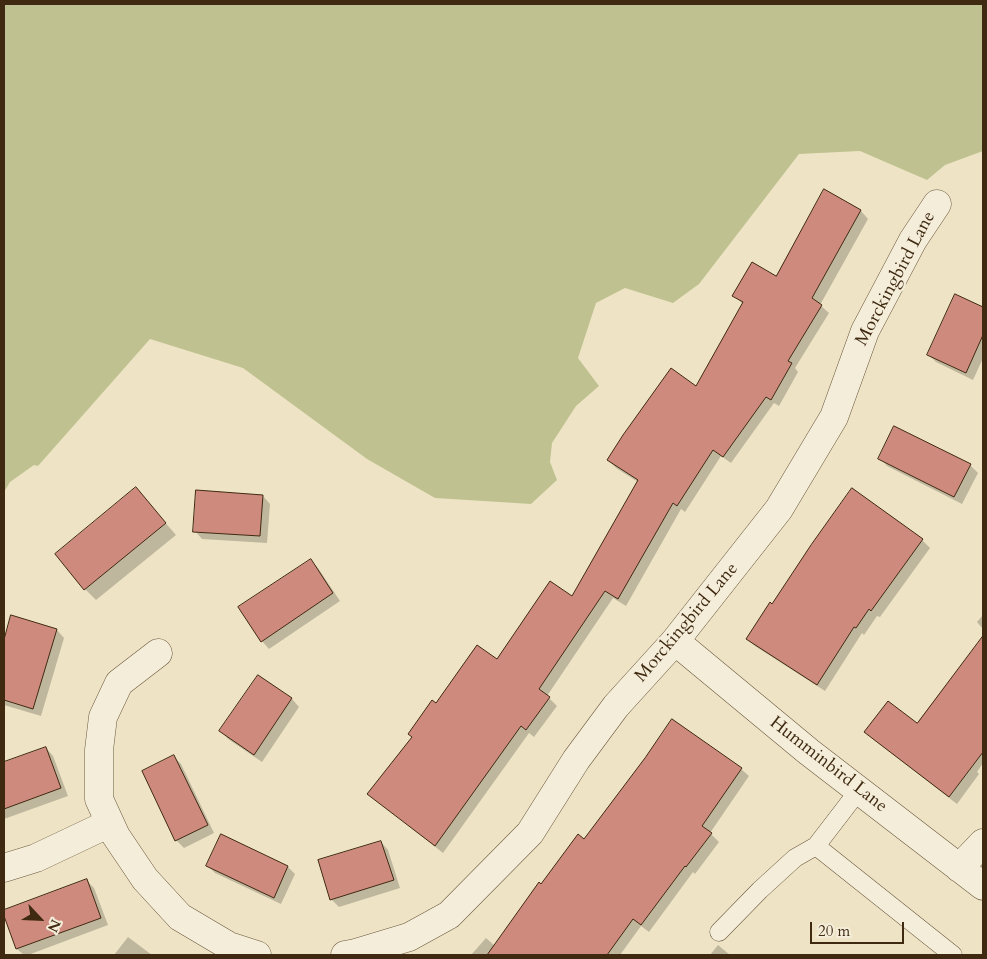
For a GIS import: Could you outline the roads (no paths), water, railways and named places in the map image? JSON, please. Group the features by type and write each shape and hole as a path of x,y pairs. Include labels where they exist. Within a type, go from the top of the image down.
{"street":[{"name":"Morckingbird Lane","path":"345,955 356,954 409,936 450,915 530,832 576,760 616,706 675,641 780,509 834,417 865,331 913,240 936,204"},
{"name":"Humminbird Lane","path":"675,641 809,752 983,886"},
{"path":"158,653 120,683 104,717 99,750 99,799 116,836 145,879 180,917 229,946 257,955"},
{"path":"4,868 36,858 110,823"},
{"path":"959,868 983,844"}],"lane":[{"path":"719,932 795,858 816,846 859,790"},
{"path":"816,846 953,955"}]}
